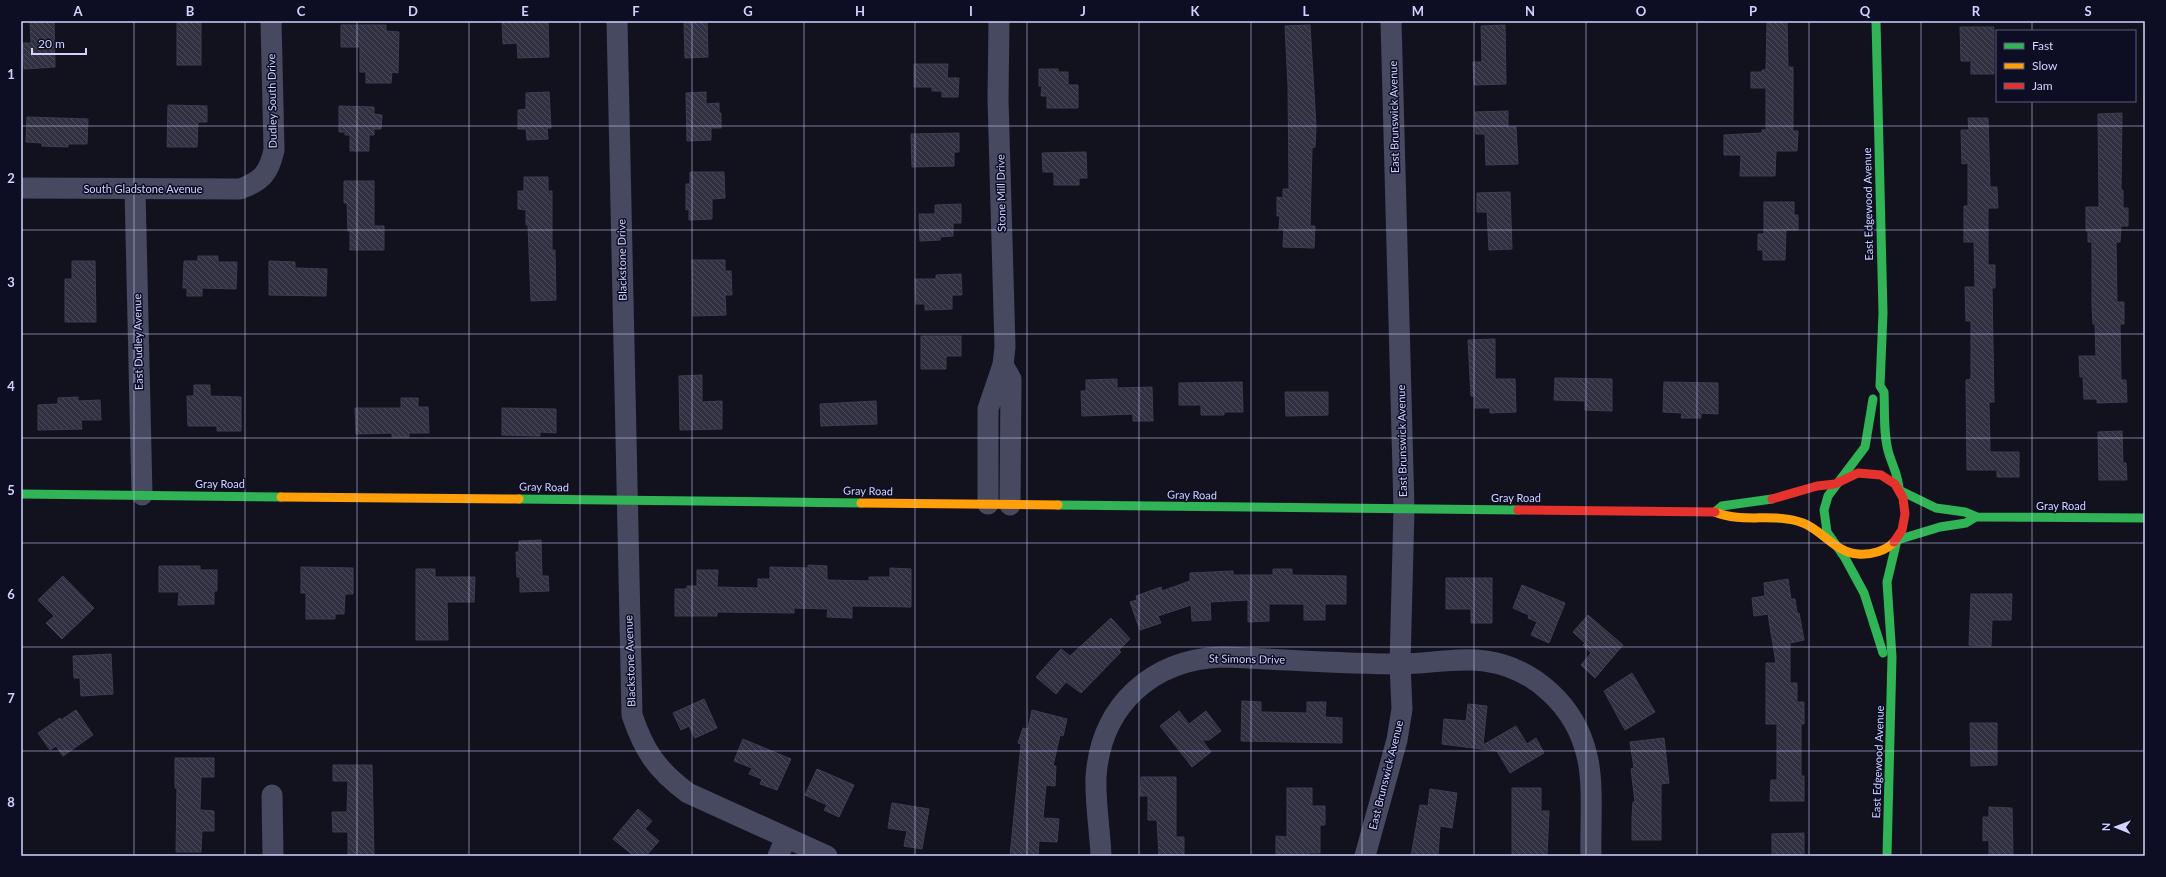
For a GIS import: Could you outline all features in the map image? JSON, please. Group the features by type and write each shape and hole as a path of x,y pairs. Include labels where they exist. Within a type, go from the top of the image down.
{"street":[{"name":"Dudley South Drive","path":"262,178 271,165 274,150 271,21"},
{"name":"Blackstone Drive","path":"617,21 626,500"},
{"name":"Stone Mill Drive","path":"988,504 988,409 1003,365 1004,347 998,99 999,21"},
{"name":"East Brunswick Avenue","path":"1365,856 1397,740 1402,709 1400,664 1404,509 1391,21"},
{"name":"East Edgewood Avenue","path":"1876,21 1883,314 1880,386 1884,392 1886,438 1891,461 1899,480 1899,490"},
{"name":"South Gladstone Avenue","path":"21,188 240,189 254,184 262,178"},
{"name":"East Dudley Avenue","path":"134,189 142,495"},
{"name":"Stone Mill Drive","path":"1003,365 1011,378 1010,504"},
{"name":"East Edgewood Avenue","path":"1837,484 1865,446 1874,392 1880,386"},
{"path":"1862,472 1876,474 1889,480 1899,490 1906,504 1905,526 1897,540 1886,550 1871,555 1856,554 1834,544 1827,532 1824,510 1828,496 1837,484 1852,475 1862,472"},
{"name":"Gray Road","path":"1715,512 1722,506 1770,500 1822,485 1837,484"},
{"name":"Gray Road","path":"1899,490 1936,508 1965,512 1977,517 2145,518"},
{"name":"Gray Road","path":"21,494 1715,512 1723,517 1778,517 1790,519 1815,529 1834,544"},
{"name":"Blackstone Avenue","path":"626,500 630,690 632,715 647,753 668,778 688,793 782,847 827,856"},
{"name":"Gray Road","path":"1897,540 1953,524 1966,523 1977,517"},
{"name":"East Edgewood Avenue","path":"1887,856 1891,668 1893,650 1887,581 1895,554 1897,540"},
{"name":"East Edgewood Avenue","path":"1834,544 1851,568 1864,593 1884,654 1891,668"},
{"name":"St Simons Drive","path":"1101,856 1096,778 1101,745 1119,708 1136,689 1157,674 1188,661 1221,657 1400,664 1469,660 1493,663 1522,673 1552,693 1576,726 1588,757 1590,773 1591,856"},
{"path":"272,795 273,856"}],"building":[{"path":"30,21 54,21 55,67 24,69 23,43 31,43"},
{"path":"177,21 201,21 201,65 177,65"},
{"path":"502,21 548,21 549,57 518,58 517,43 503,44"},
{"path":"707,21 708,57 685,58 684,22"},
{"path":"1767,21 1787,21 1788,67 1793,67 1793,131 1798,131 1797,151 1776,151 1775,176 1740,176 1741,155 1724,155 1724,135 1762,133 1762,130 1766,130 1766,88 1751,88 1751,72 1762,72 1762,70 1766,70"},
{"path":"341,25 386,25 386,31 399,32 398,73 392,72 391,83 366,83 366,72 360,72 360,47 341,47"},
{"path":"1310,25 1316,126 1315,147 1312,148 1310,226 1315,226 1314,248 1283,247 1284,229 1279,229 1280,216 1277,216 1277,197 1283,198 1283,189 1289,189 1288,85 1285,26"},
{"path":"1505,25 1506,84 1474,85 1473,62 1482,62 1481,26"},
{"path":"1960,27 1994,27 1994,74 1971,74 1971,61 1961,61"},
{"path":"914,64 948,64 947,78 959,78 958,97 942,97 942,91 932,91 932,87 914,87"},
{"path":"1039,69 1058,69 1058,72 1068,72 1068,85 1078,85 1078,108 1047,108 1047,96 1041,96 1042,86 1039,86"},
{"path":"549,92 551,128 547,128 548,139 527,140 526,129 518,129 518,110 526,109 526,93"},
{"path":"706,92 706,104 719,103 721,128 711,128 711,140 687,141 686,93"},
{"path":"168,105 207,106 207,122 198,122 197,147 167,147"},
{"path":"339,106 374,107 374,114 382,115 381,129 374,129 374,135 369,135 369,151 350,151 350,135 345,135 345,132 339,132"},
{"path":"1508,111 1508,127 1516,127 1518,164 1486,165 1485,134 1476,134 1475,112"},
{"path":"2122,113 2121,190 2123,190 2123,208 2128,208 2128,226 2121,226 2120,242 2116,242 2117,302 2124,302 2124,324 2120,324 2121,380 2126,380 2127,402 2097,403 2097,399 2084,399 2083,377 2080,377 2079,356 2096,356 2095,324 2093,324 2092,306 2092,242 2088,242 2088,231 2086,231 2086,207 2099,207 2098,114"},
{"path":"27,117 88,119 87,144 68,144 68,147 42,146 42,143 26,142"},
{"path":"1968,118 1988,118 1990,187 1997,187 1998,208 1988,208 1988,265 1995,265 1995,288 1992,288 1994,402 1989,402 1990,452 2019,452 2019,477 1997,477 1997,470 1967,470 1966,380 1971,379 1971,321 1966,321 1965,287 1975,287 1974,242 1964,242 1964,206 1968,206 1968,163 1962,164 1961,130 1969,130"},
{"path":"959,133 959,152 954,152 954,166 912,167 911,134"},
{"path":"1086,152 1087,178 1079,178 1079,185 1054,185 1054,172 1043,172 1042,153"},
{"path":"690,172 724,172 725,198 712,199 712,219 689,220 689,209 686,210 686,184 690,184"},
{"path":"524,177 548,177 548,191 552,191 552,250 555,250 556,300 531,301 526,210 518,209 518,191 524,191"},
{"path":"344,181 374,181 374,226 384,226 384,250 350,250 350,231 348,231 347,203 344,203"},
{"path":"1510,192 1512,249 1489,250 1487,212 1477,212 1477,193"},
{"path":"1764,202 1794,202 1794,215 1798,215 1798,230 1786,230 1785,260 1763,260 1763,250 1758,250 1758,234 1764,234"},
{"path":"961,204 961,223 953,223 953,236 940,237 940,240 920,241 919,214 935,214 935,205"},
{"path":"198,256 218,256 218,262 237,262 236,289 202,288 202,296 187,296 187,288 183,288 184,261 198,261"},
{"path":"692,260 725,260 725,271 731,271 732,295 725,295 726,315 693,316"},
{"path":"72,261 95,261 96,322 65,322 65,279 72,279"},
{"path":"269,261 295,262 295,268 327,269 326,296 269,295"},
{"path":"961,274 962,295 952,295 952,309 925,310 925,304 916,304 915,279 936,279 936,275"},
{"path":"921,336 961,336 961,356 946,356 946,369 921,369"},
{"path":"1495,339 1495,379 1515,379 1516,412 1490,413 1490,408 1475,408 1475,396 1471,396 1468,340"},
{"path":"702,375 702,402 722,401 722,429 680,430 679,376"},
{"path":"1555,378 1612,379 1612,411 1585,410 1585,401 1554,400"},
{"path":"1117,379 1117,388 1152,387 1153,421 1133,421 1133,414 1082,416 1081,391 1086,391 1086,380"},
{"path":"1242,382 1243,412 1224,412 1224,415 1201,415 1201,405 1179,405 1179,383"},
{"path":"1664,382 1718,383 1718,414 1701,413 1701,418 1681,418 1682,413 1663,412"},
{"path":"194,385 210,385 210,396 241,397 241,431 217,431 217,426 188,426 187,396 194,396"},
{"path":"1285,392 1328,392 1328,415 1286,416"},
{"path":"78,397 78,401 100,400 101,420 81,420 82,429 38,430 38,405 58,404 58,398"},
{"path":"401,398 418,398 418,407 428,407 429,433 409,433 409,437 392,437 392,433 356,434 355,408 401,408"},
{"path":"876,401 877,424 821,426 820,404"},
{"path":"502,408 556,409 556,433 540,432 540,436 502,435"},
{"path":"2122,431 2123,463 2126,463 2127,480 2099,480 2098,432"},
{"path":"541,540 542,576 548,576 549,591 520,592 520,577 517,577 516,552 519,552 519,541"},
{"path":"808,565 827,566 827,580 869,581 869,577 890,577 890,568 911,569 911,607 852,606 852,618 827,617 828,609 794,608 794,613 717,612 717,616 675,616 675,589 687,589 687,586 697,586 697,570 718,570 717,587 758,588 758,579 770,579 770,567 808,568"},
{"path":"159,566 200,566 200,570 217,570 217,591 214,591 214,604 178,605 179,592 159,592"},
{"path":"301,567 353,568 353,594 345,594 344,614 335,614 335,619 306,619 306,593 301,593"},
{"path":"416,569 435,569 435,577 475,577 474,602 447,602 448,640 416,640"},
{"path":"1273,569 1292,569 1292,575 1346,576 1346,604 1325,604 1325,620 1304,620 1304,604 1269,604 1269,621 1248,622 1248,600 1210,602 1211,620 1192,621 1191,605 1158,616 1161,623 1140,630 1130,602 1137,600 1136,596 1161,587 1162,591 1190,581 1190,573 1233,571 1233,575 1273,575"},
{"path":"63,576 94,608 62,639 46,623 54,616 38,600"},
{"path":"1446,578 1492,578 1492,623 1471,623 1471,609 1446,609"},
{"path":"1788,579 1791,599 1795,599 1804,640 1790,643 1790,683 1797,683 1797,702 1804,702 1804,724 1801,724 1801,776 1804,776 1804,801 1770,801 1771,780 1777,780 1777,724 1766,724 1766,663 1776,663 1768,614 1754,616 1752,598 1765,596 1764,583"},
{"path":"1522,585 1565,603 1549,643 1531,635 1537,622 1528,618 1529,615 1513,608"},
{"path":"1971,594 2012,594 2011,620 1992,620 1991,646 1969,645"},
{"path":"1588,615 1623,645 1595,678 1581,665 1591,653 1583,645 1585,643 1573,632"},
{"path":"1111,618 1130,639 1119,650 1121,652 1081,693 1066,682 1056,694 1036,677 1061,649 1070,656"},
{"path":"111,654 113,694 81,696 80,678 74,678 73,656"},
{"path":"1632,673 1655,712 1625,730 1604,691"},
{"path":"704,699 717,728 695,738 689,726 681,730 673,713"},
{"path":"1242,701 1261,702 1261,712 1307,713 1307,702 1326,702 1325,717 1342,718 1342,743 1241,741"},
{"path":"1468,704 1487,706 1483,745 1516,726 1527,744 1536,738 1544,753 1510,773 1497,751 1442,744 1444,719 1466,721"},
{"path":"76,710 93,735 63,756 56,746 50,750 38,733 60,718 61,720"},
{"path":"1032,710 1067,719 1063,736 1060,735 1053,766 1056,766 1055,786 1046,785 1043,818 1059,819 1057,842 1039,841 1038,856 1010,856 1021,744 1018,743 1023,728 1028,729"},
{"path":"1179,711 1189,724 1206,711 1221,731 1209,740 1202,740 1211,752 1192,767 1160,726"},
{"path":"1970,723 1997,723 1997,765 1971,766"},
{"path":"1664,738 1669,783 1661,784 1661,840 1632,840 1633,802 1635,802 1631,769 1634,768 1630,742"},
{"path":"743,739 791,759 777,790 760,784 762,779 749,774 752,768 734,761"},
{"path":"175,758 214,758 214,777 201,777 200,810 214,811 214,831 202,831 201,852 176,852 177,788 175,788"},
{"path":"333,765 372,765 374,856 348,856 348,832 333,832 332,812 347,812 348,781 333,781"},
{"path":"817,769 854,785 839,817 824,810 827,805 805,795"},
{"path":"1141,777 1176,777 1176,837 1184,837 1184,856 1159,856 1157,820 1148,820 1148,796 1140,796"},
{"path":"1287,788 1312,788 1312,806 1325,806 1325,825 1320,825 1320,853 1309,853 1308,856 1276,856 1276,836 1287,837"},
{"path":"1512,788 1541,788 1541,811 1549,811 1547,856 1512,856"},
{"path":"1430,789 1457,793 1452,828 1440,826 1438,856 1411,856 1420,805 1428,806"},
{"path":"892,803 929,809 922,849 904,846 907,831 888,828"},
{"path":"1989,807 2012,808 2013,856 1989,856 1989,840 1983,841 1983,817 1989,817"},
{"path":"638,809 652,821 645,829 659,841 646,856 634,856 613,839"},
{"path":"1804,833 1804,856 1772,856 1772,834"}],"traffic: fast":[{"path":"1876,21 1883,313 1880,386 1884,392 1887,447 1897,476 1899,490"},
{"path":"1873,399 1865,447 1828,496 1824,510 1827,532 1845,558 1864,593 1883,653"},
{"path":"1899,490 1936,508 1965,512 1977,517 2145,518"},
{"path":"21,494 281,497"},
{"path":"519,499 861,503"},
{"path":"1715,512 1722,506 1772,499"},
{"path":"1058,505 1518,510"},
{"path":"1897,540 1940,527 1966,523 1974,518"},
{"path":"1887,856 1892,657 1887,582 1897,540"}],"traffic: slow":[{"path":"281,497 519,499"},
{"path":"861,503 1058,505"},
{"path":"1715,512 1736,517 1781,518 1803,523 1810,526 1836,546 1850,553 1868,554 1878,552 1887,548 1894,542"}],"traffic: jam":[{"path":"1772,499 1817,486 1835,484 1858,473 1881,475 1895,484 1903,498 1905,514 1902,530 1894,542"},
{"path":"1518,510 1715,512"}]}
